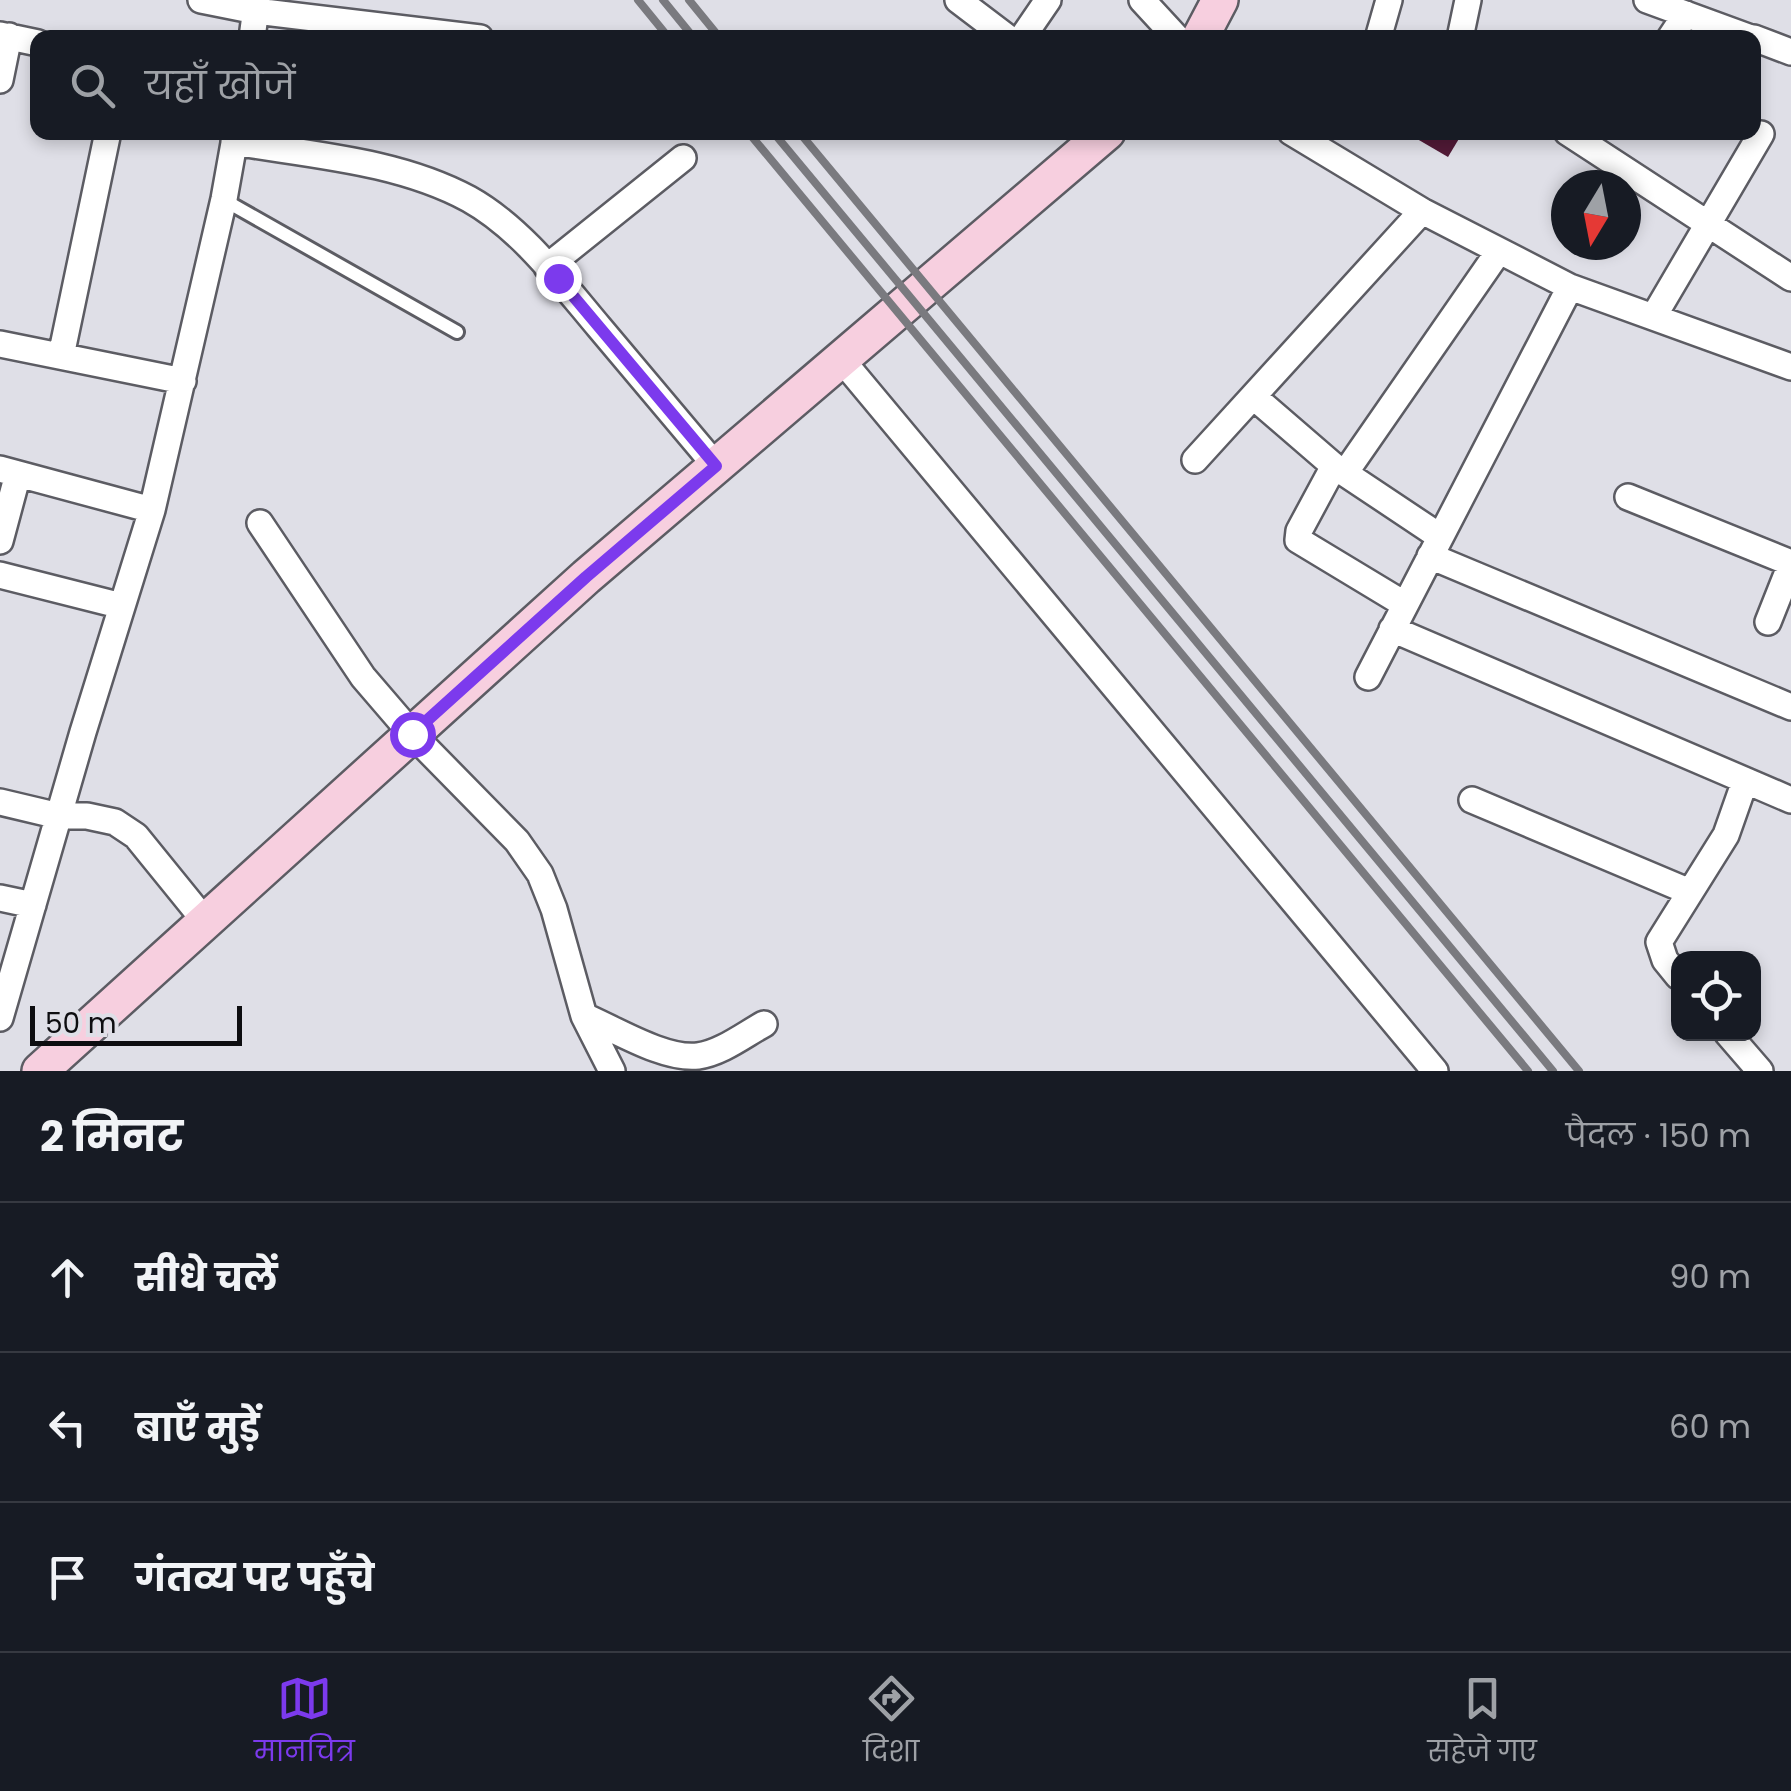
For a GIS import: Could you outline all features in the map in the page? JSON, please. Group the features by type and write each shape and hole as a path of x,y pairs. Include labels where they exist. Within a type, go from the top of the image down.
{"street":[{"path":"200,0 424,30"},
{"path":"958,0 997,30"},
{"path":"1027,30 1048,0"},
{"path":"1142,0 1170,30"},
{"path":"1204,30 1220,0"},
{"path":"1381,30 1389,0"},
{"path":"1462,30 1468,0"},
{"path":"1646,0 1730,30"},
{"path":"1675,30 1686,14"},
{"path":"0,80 4,35 30,40"},
{"path":"1761,41 1791,52"},
{"path":"62,356 106,140"},
{"path":"0,1018 152,510 234,140"},
{"path":"249,140 424,179 472,200 518,237 548,268 716,466"},
{"path":"40,1071 586,577 1098,140"},
{"path":"1304,140 1422,211 1570,287 1790,363"},
{"path":"1654,316 1757,140"},
{"path":"1602,142 1707,226 1791,278"},
{"path":"548,268 683,158"},
{"path":"1195,460 1422,211"},
{"path":"1404,604 1298,540 1298,531 1500,251"},
{"path":"1368,677 1570,287"},
{"path":"0,344 183,382"},
{"path":"841,360 1436,1071"},
{"path":"1254,397 1434,546 1791,707"},
{"path":"0,541 9,472 152,510"},
{"path":"1628,497 1791,563 1768,622"},
{"path":"260,523 363,677 412,734 517,841 540,874 554,909 584,1016 612,1071"},
{"path":"0,575 122,606"},
{"path":"1392,629 1791,800"},
{"path":"1671,967 1659,942 1733,822 1745,781"},
{"path":"1472,800 1690,892"},
{"path":"0,802 58,816 87,816 115,822 136,836 205,922"},
{"path":"0,898 33,904"},
{"path":"584,1016 680,1055 699,1056 764,1024"},
{"path":"1734,1041 1760,1071"}],"lane":[{"path":"224,199 456,332"}],"building":[{"path":"1419,140 1458,140 1448,157"}],"railway":[{"path":"638,0 662,30"},
{"path":"663,0 687,30"},
{"path":"689,0 713,30"},
{"path":"755,140 1528,1071"},
{"path":"780,140 1553,1071"},
{"path":"806,140 1579,1071"}],"route":[{"path":"412,734 716,466 558,278"}]}
